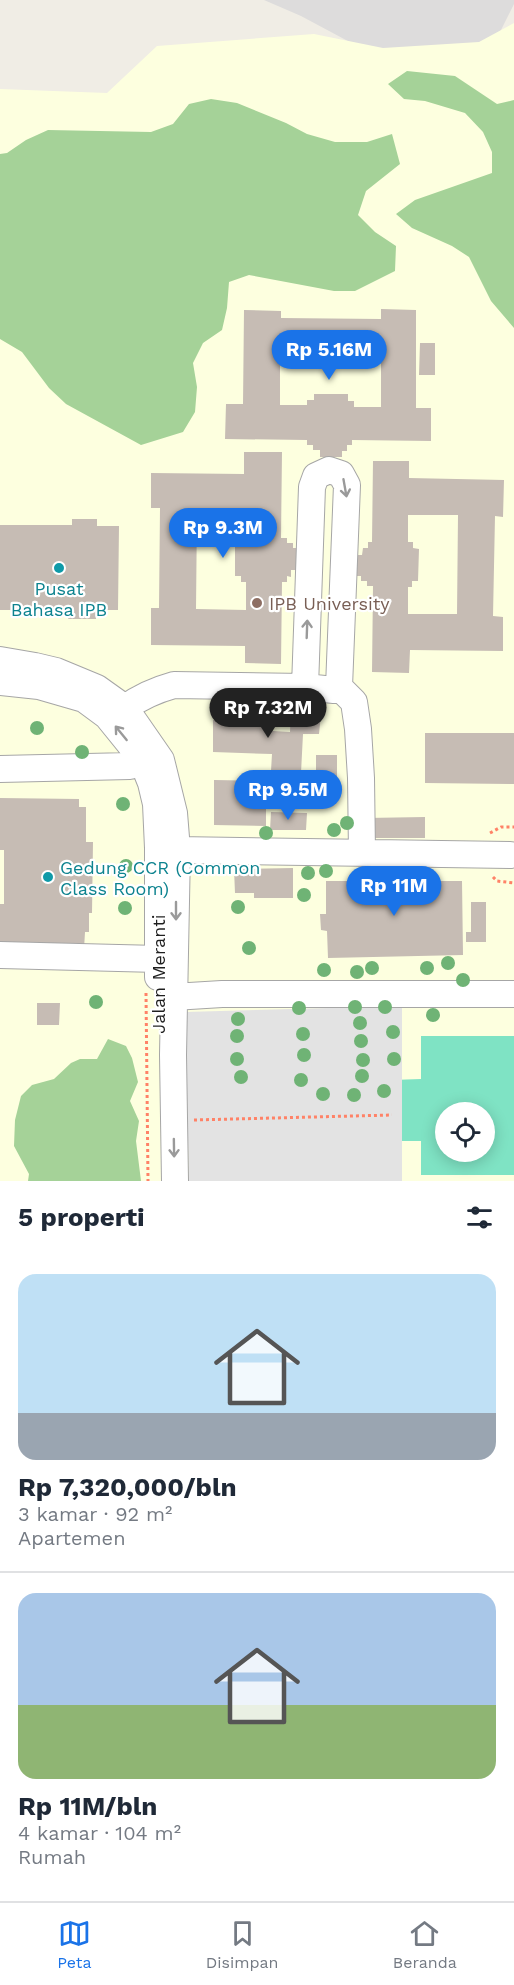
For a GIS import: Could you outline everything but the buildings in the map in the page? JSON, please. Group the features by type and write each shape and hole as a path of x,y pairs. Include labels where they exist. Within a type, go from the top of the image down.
{"lane":[{"path":"305,687 312,487 316,476 329,470 341,474 347,485 340,687 354,702 358,729 362,853"},
{"path":"0,660 35,666 55,680 92,685 125,708 161,760 174,813 168,849 173,997 175,1181"},
{"name":"Jalan Meranti","path":"0,681 55,680 84,699 107,716 141,758 151,783 168,849 158,958 157,1181"},
{"path":"125,708 135,700 174,685 305,687 334,690 340,687"},
{"path":"0,769 130,766 141,758"},
{"path":"168,849 510,855"},
{"path":"0,955 158,958"},
{"path":"173,997 232,994 514,994"}],"path":[{"path":"488,835 501,827 514,827"},
{"path":"146,993 148,1181"},
{"path":"183,1120 392,1115"}],"shaded area":[{"path":"264,0 514,0 514,4 498,36 475,56 374,55 301,16"},
{"name":"IPB University","path":"514,23 514,1181 0,1181 0,89 107,93 157,46 314,34 383,48 479,42"},
{"path":"402,1006 402,1181 189,1181 185,1012"}],"green space":[{"path":"407,71 455,76 497,104 514,100 514,328 491,301 469,257 452,246 412,228 396,214 415,200 492,173 492,152 483,132 465,113 425,101 404,99 388,84"},
{"path":"211,99 237,103 307,134 335,142 367,142 392,134 400,164 366,191 358,215 375,232 396,246 395,271 355,291 334,291 249,275 229,282 222,330 203,343 193,363 197,387 195,412 183,432 141,445 66,404 49,388 22,352 0,339 0,154 7,153 26,140 48,130 151,132 173,124 189,104"},
{"path":"421,1036 514,1036 514,1175 421,1175 421,1141 392,1141 392,1080 421,1079"},
{"path":"108,1039 126,1046 132,1058 138,1082 130,1101 139,1121 136,1141 141,1181 28,1181 29,1174 14,1146 15,1120 21,1096 32,1085 54,1079 71,1063 80,1059 97,1059"}],"place":[{"name":"Pusat Bahasa IPB","path":"59,568"},
{"name":"IPB University","path":"257,603"},
{"name":"Gedung CCR (Common Class Room)","path":"48,877"}]}
